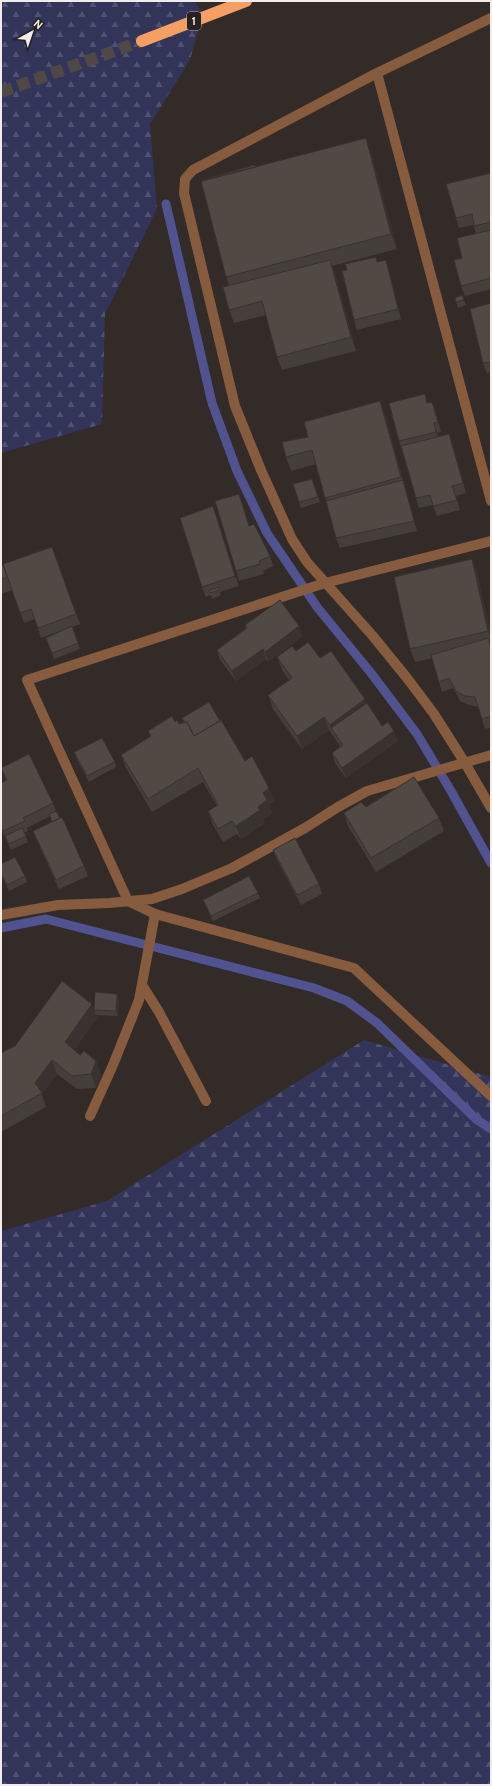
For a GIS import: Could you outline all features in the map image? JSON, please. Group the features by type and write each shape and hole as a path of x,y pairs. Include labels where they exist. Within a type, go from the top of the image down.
{"highway":[{"name":"1","path":"142,41 246,1"}],"street":[{"path":"491,18 377,73 193,170 185,179 184,193 235,406 261,470 292,539 307,562 408,678 434,714 491,808"},
{"path":"377,73 491,501"},
{"path":"491,541 325,583 27,680 128,901 155,914 354,968 491,1096"},
{"path":"1,915 58,905 152,899 174,892 232,868 305,828 367,791 491,755"},
{"path":"90,1116 113,1065 139,1000 155,914"},
{"path":"142,985 159,1012 206,1101"}],"green space":[{"path":"1,1 194,1 203,13 190,60 150,124 157,209 105,314 102,424 1,453"},
{"path":"364,1040 491,1077 491,1785 1,1785 1,1231 107,1201"}],"building":[{"path":"366,138 391,234 226,277 201,181"},
{"path":"255,165 256,167 202,181 202,180"},
{"path":"491,173 491,222 474,226 472,214 456,218 446,184"},
{"path":"491,230 491,278 461,286 454,260 462,258 457,238"},
{"path":"376,257 377,262 386,260 398,309 354,320 342,271 347,270 345,264"},
{"path":"330,260 351,337 277,357 262,301 229,310 223,287"},
{"path":"462,295 464,300 456,302 455,298"},
{"path":"491,303 491,362 483,363 470,309"},
{"path":"425,394 427,403 432,402 438,422 434,423 436,432 399,441 389,403"},
{"path":"380,401 401,477 325,498 312,450 286,457 282,442 308,437 304,422"},
{"path":"449,434 463,483 452,486 457,500 433,506 430,495 416,498 401,446"},
{"path":"312,479 318,497 299,502 293,484"},
{"path":"403,480 414,521 336,538 326,501"},
{"path":"239,494 249,526 254,524 270,556 259,561 260,564 236,571 215,501"},
{"path":"213,506 235,576 202,587 180,518"},
{"path":"52,547 76,614 38,628 31,609 20,613 3,564"},
{"path":"472,559 488,631 410,649 394,577"},
{"path":"3,565 7,577 1,579 1,566"},
{"path":"219,587 219,590 210,593 209,590"},
{"path":"280,600 299,626 265,652 263,649 232,671 217,650 247,628 245,625"},
{"path":"72,626 78,643 52,653 46,638"},
{"path":"488,638 491,648 491,716 482,719 475,697 465,696 456,691 449,678 439,682 431,655"},
{"path":"308,642 320,658 331,651 365,699 330,725 324,717 297,736 268,695 292,678 277,657 292,646 296,651"},
{"path":"209,702 220,721 194,736 187,722 185,722 182,718"},
{"path":"367,703 382,726 388,722 394,731 342,768 332,753 343,745 331,728"},
{"path":"172,716 175,722 177,720 179,724 187,722 194,736 221,720 245,761 252,756 269,788 263,793 267,800 258,807 260,810 236,826 232,821 218,829 208,811 218,805 198,768 148,799 121,755 151,736 148,731"},
{"path":"102,738 115,762 87,776 74,752"},
{"path":"29,754 53,803 23,818 25,821 3,831 1,827 1,783 7,780 1,768"},
{"path":"414,777 439,818 371,858 344,813 361,802 366,807"},
{"path":"56,811 60,818 52,822 49,814"},
{"path":"62,817 84,866 56,880 33,831"},
{"path":"22,828 26,836 9,844 5,836"},
{"path":"295,838 319,884 297,895 273,850"},
{"path":"15,857 25,876 7,885 1,873 1,864"},
{"path":"249,876 258,893 211,916 203,900"},
{"path":"62,981 92,1004 65,1042 80,1055 84,1051 96,1061 91,1074 72,1076 52,1060 35,1083 42,1093 1,1116 1,1053 15,1046"},
{"path":"95,992 117,994 116,1011 94,1010"}],"waterway":[{"path":"166,204 212,403 237,471 267,533 317,607 371,673 417,734 491,863"},
{"path":"1,928 46,919 314,988 347,1001 377,1023 476,1119 491,1129"}],"tunnel":[{"path":"1,92 142,41"}]}
